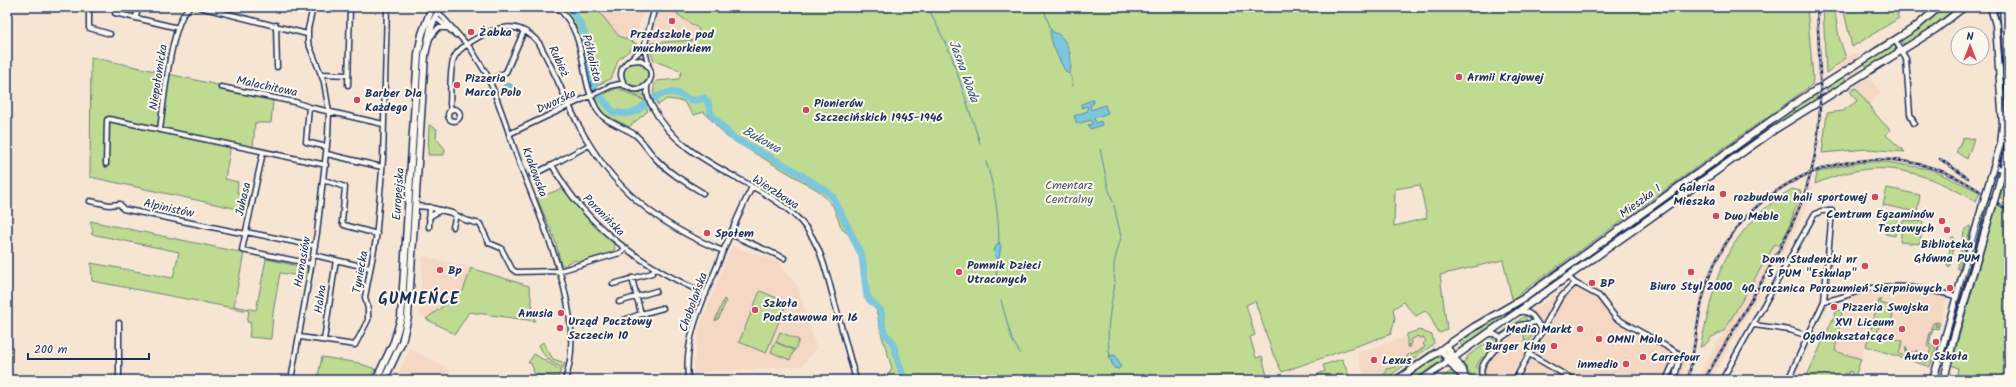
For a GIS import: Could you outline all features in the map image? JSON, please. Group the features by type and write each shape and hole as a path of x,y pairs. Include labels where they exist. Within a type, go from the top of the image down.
{"main road":[{"name":"Mieszka I","path":"1397,380 1474,327 1524,298 1797,102 1842,72 1922,23 1939,7"},
{"name":"Mieszka I","path":"1422,380 1535,301 1749,147 1868,70 1940,26 1964,7"},
{"path":"2003,7 2009,89"},
{"path":"1933,380 2002,140 2003,132 1997,36 1991,8"},
{"name":"Europejska","path":"384,380 400,348 407,324 427,43 434,10"},
{"name":"Europejska","path":"376,380 394,342 401,318 418,54 422,34 434,10"},
{"path":"1944,380 1954,337 1990,214 1999,184 2006,170 2009,147"},
{"path":"1443,348 1463,371 1466,379"}],"street":[{"path":"89,7 89,28 110,34"},
{"path":"136,18 138,7"},
{"name":"Niepołomicka","path":"160,130 168,72 178,28 182,16 190,7"},
{"path":"200,7 307,34"},
{"name":"Harnasiów","path":"291,380 314,255 327,154 329,112 322,74 310,52 307,34 313,7"},
{"path":"348,85 350,7"},
{"name":"Tyniecka","path":"300,336 351,346 358,343 368,320 368,309 365,297 377,234 382,167 387,7"},
{"name":"Półkolista","path":"557,7 566,17 577,35 590,96"},
{"path":"644,45 644,55 651,76 648,83 642,88 635,89 626,86 622,80 621,72 624,65 639,53 644,45 655,7"},
{"name":"Krakowska","path":"434,10 448,28 467,44"},
{"name":"Krakowska","path":"434,10 467,44 482,66 509,134 559,271 567,304 572,342 571,361 566,380"},
{"path":"115,13 178,28"},
{"path":"276,25 277,67"},
{"path":"427,43 435,30 442,27 448,28"},
{"name":"Rubież","path":"467,44 497,28 509,27 524,31 539,43 589,145 616,182 644,208 677,230 723,251"},
{"path":"489,81 506,72 524,31"},
{"path":"1895,40 1906,59 1910,114 1914,123"},
{"path":"451,110 450,104 453,61 456,54 467,44"},
{"path":"630,61 641,60 649,67"},
{"name":"Dworska","path":"611,86 621,72"},
{"path":"322,74 348,75"},
{"name":"Wierzbowa","path":"648,83 647,90 650,102"},
{"name":"Dworska","path":"509,134 611,86 620,84 626,86"},
{"name":"Malachitowa","path":"221,86 295,102 309,107"},
{"name":"Wierzbowa","path":"635,89 643,93 663,124 679,141 702,158 752,187 792,213 806,227 816,242 824,263 856,380"},
{"path":"590,96 600,114 635,134 663,166 703,193"},
{"path":"327,147 306,142 309,107 383,124"},
{"path":"106,164 107,120 123,122 326,165"},
{"path":"532,175 589,145"},
{"name":"Juhasa","path":"263,152 242,250 312,264"},
{"path":"327,154 382,167"},
{"name":"Poronińska","path":"552,165 565,188 584,211 625,250 654,269 706,294"},
{"path":"1994,167 2006,170"},
{"path":"324,180 342,185 346,189 342,220 344,225 377,234"},
{"name":"Chobolańska","path":"688,380 687,362 690,340 723,251 752,187"},
{"name":"Alpinistów","path":"90,201 109,205 120,204 123,209 246,233"},
{"path":"416,206 430,207 441,210 481,225 489,243 502,249 514,272 559,271 620,253 625,250"},
{"path":"429,227 430,207"},
{"path":"429,217 441,210"},
{"path":"1722,380 1814,215 1821,211 1832,211 1824,302 1788,380"},
{"path":"453,227 456,215"},
{"path":"246,233 315,246"},
{"path":"730,234 784,258"},
{"path":"314,255 370,268"},
{"name":"Halna","path":"324,340 336,260"},
{"path":"613,284 652,273 654,269"},
{"path":"1568,277 1575,283 1599,296 1616,318 1678,353 1680,361 1674,380"},
{"path":"632,278 641,314"},
{"path":"1515,380 1560,298 1575,283"},
{"path":"1824,302 1866,290 1894,286 1927,289 1956,296"},
{"path":"619,302 656,291"},
{"path":"1535,301 1530,308 1531,314 1542,330"},
{"path":"624,320 663,308"},
{"path":"1519,312 1526,311 1531,314"},
{"path":"1484,380 1481,372 1483,366 1499,344 1501,338 1520,325 1536,322"},
{"path":"119,323 120,380"},
{"path":"1754,325 1790,330 1808,336"},
{"path":"1486,335 1494,334 1501,338"},
{"path":"1666,380 1678,353"},
{"path":"1529,354 1574,380"},
{"path":"53,380 65,378 89,380"}],"shaded area":[{"path":"645,7 634,41 619,36 595,8"},
{"name":"Przedszkole pod muchomorkiem","path":"660,7 679,7 678,14 699,29 695,40 650,43"},
{"path":"1858,52 1860,56 1855,59 1866,77 1869,77 1881,93 1868,105 1856,88 1850,91 1856,85 1844,66 1838,69 1836,65"},
{"path":"1809,171 1808,176 1781,190 1756,209 1741,225 1725,248 1713,271 1706,291 1690,380 1686,380 1701,296 1709,270 1722,246 1737,224 1756,204 1786,182"},
{"path":"1805,185 1813,187 1801,219 1786,248 1710,380 1696,380 1775,244 1779,246 1788,230 1801,192 1804,191"},
{"name":"Szkoła Podstawowa nr 16","path":"732,246 764,257 765,252 767,253 767,258 779,261 780,266 798,286 816,348 803,366 693,373 699,328"},
{"path":"423,256 471,268 463,291 426,319 419,314"},
{"path":"1577,281 1602,295 1619,318 1687,353 1682,380 1510,380 1519,360 1508,380 1486,379 1483,376 1483,368 1503,338 1521,326 1525,335 1526,343 1528,343 1538,327 1530,314 1532,311"},
{"name":"XVI Liceum Ogólnokształcące","path":"1900,290 1930,293 1947,298 1938,329 1933,328 1929,344 1935,346 1930,367 1865,346 1861,359 1835,351 1843,304 1848,304 1850,298 1864,294"},
{"path":"1419,332 1432,343 1376,380 1365,379 1357,353"},
{"path":"411,348 451,371 449,375 446,374 442,380 412,380 397,375"},
{"path":"1849,371 1853,372 1853,380 1842,380 1845,373"}],"green space":[{"path":"560,7 595,7 619,36 637,44 618,60 613,75 609,80 592,87 577,35 567,16"},
{"name":"Cmentarz Centralny","path":"679,7 1807,7 1813,78 1812,85 1512,299 1503,260 1440,275 1447,329 1441,333 1438,332 1429,314 1425,311 1416,316 1403,302 1393,309 1395,319 1391,334 1282,372 1273,354 1255,301 1246,305 1255,335 1250,337 1256,358 1262,356 1268,380 885,380 892,368 881,333 875,304 868,296 864,284 862,256 853,238 842,229 833,206 819,191 727,137 704,112 694,115 683,101 667,99 658,105 654,93 656,81 679,79 682,71 654,61 649,48 650,43 695,40 699,29 677,14","holes":["1420,185 1427,218 1394,226 1395,189"]},
{"path":"1823,7 1834,7 1839,37 1846,58 1826,73"},
{"path":"1843,7 1906,7 1897,15 1899,18 1852,47"},
{"path":"1943,7 1957,7 1926,32 1907,44 1902,43 1902,38 1922,27"},
{"path":"1925,17 1869,52 1875,47"},
{"path":"1893,45 1896,47 1895,51 1867,68 1864,62"},
{"path":"91,57 218,85 218,89 273,100 271,123 255,123 253,148 231,144 225,179 238,182 237,193 250,196 247,211 90,177"},
{"path":"636,62 645,65 648,74 645,83 636,86 627,83 624,74 627,65"},
{"path":"1843,75 1846,80 1827,93 1827,86"},
{"path":"615,85 639,91 646,99 645,100"},
{"path":"1817,85 1816,86 1699,168"},
{"path":"617,88 643,100 648,111 629,127 604,114 594,99"},
{"path":"1856,88 1877,116 1890,130 1886,135 1905,152 1867,149 1822,153 1827,113 1843,111 1857,101 1850,91"},
{"path":"1817,92 1817,99 1775,126 1657,210 1655,207"},
{"path":"429,125 437,129 436,138 445,149 444,155 428,155"},
{"path":"1964,137 1974,139 1967,159 1956,152"},
{"path":"1886,162 1930,169 1980,192 1976,201 1935,181 1916,174 1897,170 1879,169 1859,170 1838,175 1815,184 1817,173 1825,170 1859,163"},
{"path":"1696,169 1696,171 1652,203 1652,201"},
{"path":"2006,187 2009,189 2009,204 2000,197 2002,188"},
{"path":"563,188 581,211 613,243 615,248 613,252 580,262 575,260 567,263 567,266 561,264 555,240 537,198"},
{"path":"1887,188 1920,195 1917,212 1883,205"},
{"path":"1792,189 1801,191 1788,230 1779,246 1775,244 1724,331 1712,337 1705,345 1700,347 1717,279 1729,252 1737,239 1757,216"},
{"path":"1997,204 2009,213 2009,380 1956,380 1958,368 1951,365"},
{"path":"1649,211 1651,214 1463,347 1459,342 1511,310"},
{"path":"1887,213 1898,214 1895,236 1885,234"},
{"path":"1903,220 1923,222 1920,244 1900,242"},
{"path":"1983,220 1984,220 1950,334"},
{"path":"90,221 244,253 234,306 256,310 266,259 308,268 307,277 280,273 273,313 271,339 249,337 251,323 247,322 249,311 92,281 91,263 173,278 179,252 91,234 93,231"},
{"path":"1969,226 1971,227 1959,270 1957,268 1963,240 1961,238 1963,239 1964,232"},
{"path":"1607,233 1601,240 1529,291 1537,283"},
{"path":"1952,237 1954,237 1953,253 1949,267 1947,265"},
{"path":"471,268 529,286 535,321 469,312 455,334 426,319 463,291"},
{"path":"760,291 787,302 766,353 739,342"},
{"path":"724,299 726,301 719,318 715,321"},
{"path":"1879,300 1881,300 1880,303 1895,307 1893,313 1887,312 1893,314 1891,322 1881,319 1877,333 1903,341 1899,354 1918,360 1919,357 1905,353 1906,347 1906,350 1915,353 1916,350 1922,353 1921,361 1927,362 1931,348 1927,346 1930,332 1932,332 1929,344 1936,347 1930,367 1866,346"},
{"path":"1837,310 1842,311 1835,351 1861,359 1855,377 1852,375 1852,372 1849,371 1848,374 1845,373 1842,380 1805,380"},
{"path":"1526,315 1526,322 1518,324 1504,334 1500,334"},
{"path":"1936,322 1935,326 1937,327 1937,322 1940,323 1938,329 1931,329 1933,323"},
{"path":"1535,324 1538,327 1535,329 1528,343 1526,343 1522,329 1527,325"},
{"path":"1419,330 1432,335 1434,343 1410,361 1406,357 1410,353 1412,355 1425,347 1423,344 1426,341 1423,337 1420,339 1418,336 1410,340 1412,344 1408,345 1411,347 1407,347 1407,334"},
{"path":"780,332 799,340 795,350 776,342"},
{"path":"1496,337 1498,340 1497,344 1494,343 1489,348 1491,350 1484,358 1482,357 1476,367 1479,370 1482,380 1476,380 1463,364 1469,355"},
{"path":"543,342 553,359 565,363 563,368 551,362 545,356 539,345"},
{"path":"775,342 794,350 790,360 771,352"},
{"path":"1435,348 1428,356 1414,366 1399,376 1389,380"},
{"path":"534,354 561,370 558,377 535,375 531,363 528,363"},
{"path":"322,357 359,363 375,369 369,380 317,380"},
{"path":"1438,357 1441,358 1441,361 1413,380 1401,380"},
{"path":"1406,358 1409,362 1384,380 1376,380 1386,373 1386,369 1397,367"},
{"path":"1342,359 1351,380 1319,380 1318,374 1325,371 1323,365"},
{"path":"1452,371 1458,376 1457,380 1437,380"}],"water":[{"path":"1050,28 1053,32 1063,38 1068,48 1071,59 1069,74 1066,72 1055,51 1050,34"},
{"path":"506,84 510,84 512,85 512,93 506,94 503,91 503,87"},
{"path":"1093,100 1094,103 1090,105 1091,110 1105,105 1108,113 1094,118 1096,123 1101,121 1102,125 1090,129 1088,125 1093,124 1091,120 1077,124 1074,116 1088,111 1087,106 1082,108 1081,104"},
{"path":"999,242 1001,246 999,258 996,259 994,250"},
{"path":"1115,355 1121,365 1119,369 1114,368 1109,356"}],"waterway":[{"name":"Bukowa","path":"570,7 581,25 586,38 595,89 613,112 623,114 636,111 656,97 669,93 677,94 691,100 704,98 708,102 711,114 732,137 788,167 825,190 833,197 862,256 867,297 881,311 883,328 885,334 892,341 904,380"},
{"name":"Jasna Woda","path":"928,7 952,57 980,143"},
{"path":"1043,7 1050,27"},
{"path":"1070,72 1073,86"},
{"path":"1100,149 1108,187 1113,202"},
{"name":"Jasna Woda","path":"986,162 996,203 999,244"},
{"path":"1114,205 1121,237 1114,263 1114,273"},
{"name":"Jasna Woda","path":"996,259 997,285"},
{"path":"1110,356 1108,331 1115,286 1114,275"},
{"name":"Jasna Woda","path":"1001,300 1012,340 1020,353"}],"tram line":[{"path":"1937,380 1972,249 2005,139 2006,121 1999,20 1996,7"}],"railway":[{"path":"1704,380 1776,256 1806,191 1818,137 1820,81 1817,7"},
{"path":"1940,159 1968,178"},
{"path":"1688,380 1704,291 1715,263 1732,234 1754,209 1779,189 1808,174 1839,164 1871,160 1903,161 1936,169 1956,177 1974,187 2009,211"}],"place":[{"name":"Przedszkole pod muchomorkiem","path":"672,21"},
{"name":"Żabka","path":"471,32"},
{"name":"Armii Krajowej","path":"1459,77"},
{"name":"Pizzeria Marco Polo","path":"457,85"},
{"name":"Barber Dla Każdego","path":"357,100"},
{"name":"Pionierów Szczecińskich 1945-1946","path":"806,110"},
{"name":"Galeria Mieszka","path":"1723,194"},
{"name":"rozbudowa hali sportowej","path":"1875,197"},
{"name":"Duo Meble","path":"1716,216"},
{"name":"Centrum Egzaminów Testowych","path":"1942,221"},
{"name":"Biblioteka Główna PUM","path":"1947,230"},
{"name":"Społem","path":"707,233"},
{"name":"Dom Studencki nr 5 PUM \"Eskulap\"","path":"1865,266"},
{"name":"Bp","path":"440,270"},
{"name":"Pomnik Dzieci Utraconych","path":"959,272"},
{"name":"Biuro Styl 2000","path":"1691,272"},
{"name":"BP","path":"1592,283"},
{"name":"40. rocznica Porozumień Sierpniowych","path":"1950,288"},
{"name":"Pizzeria Swojska","path":"1834,307"},
{"name":"Szkoła Podstawowa nr 16","path":"755,310"},
{"name":"Anusia","path":"561,313"},
{"name":"Urząd Pocztowy Szczecin 10","path":"560,328"},
{"name":"Media Markt","path":"1580,329"},
{"name":"XVI Liceum Ogólnokształcące","path":"1902,329"},
{"name":"OMNI Molo","path":"1599,339"},
{"name":"Auto Szkoła","path":"1936,342"},
{"name":"Burger King","path":"1554,346"},
{"name":"Carrefour","path":"1643,357"},
{"name":"Lexus","path":"1374,360"},
{"name":"inmedio","path":"1626,364"}],"district":[{"name":"GUMIEŃCE","path":"419,298"}]}
